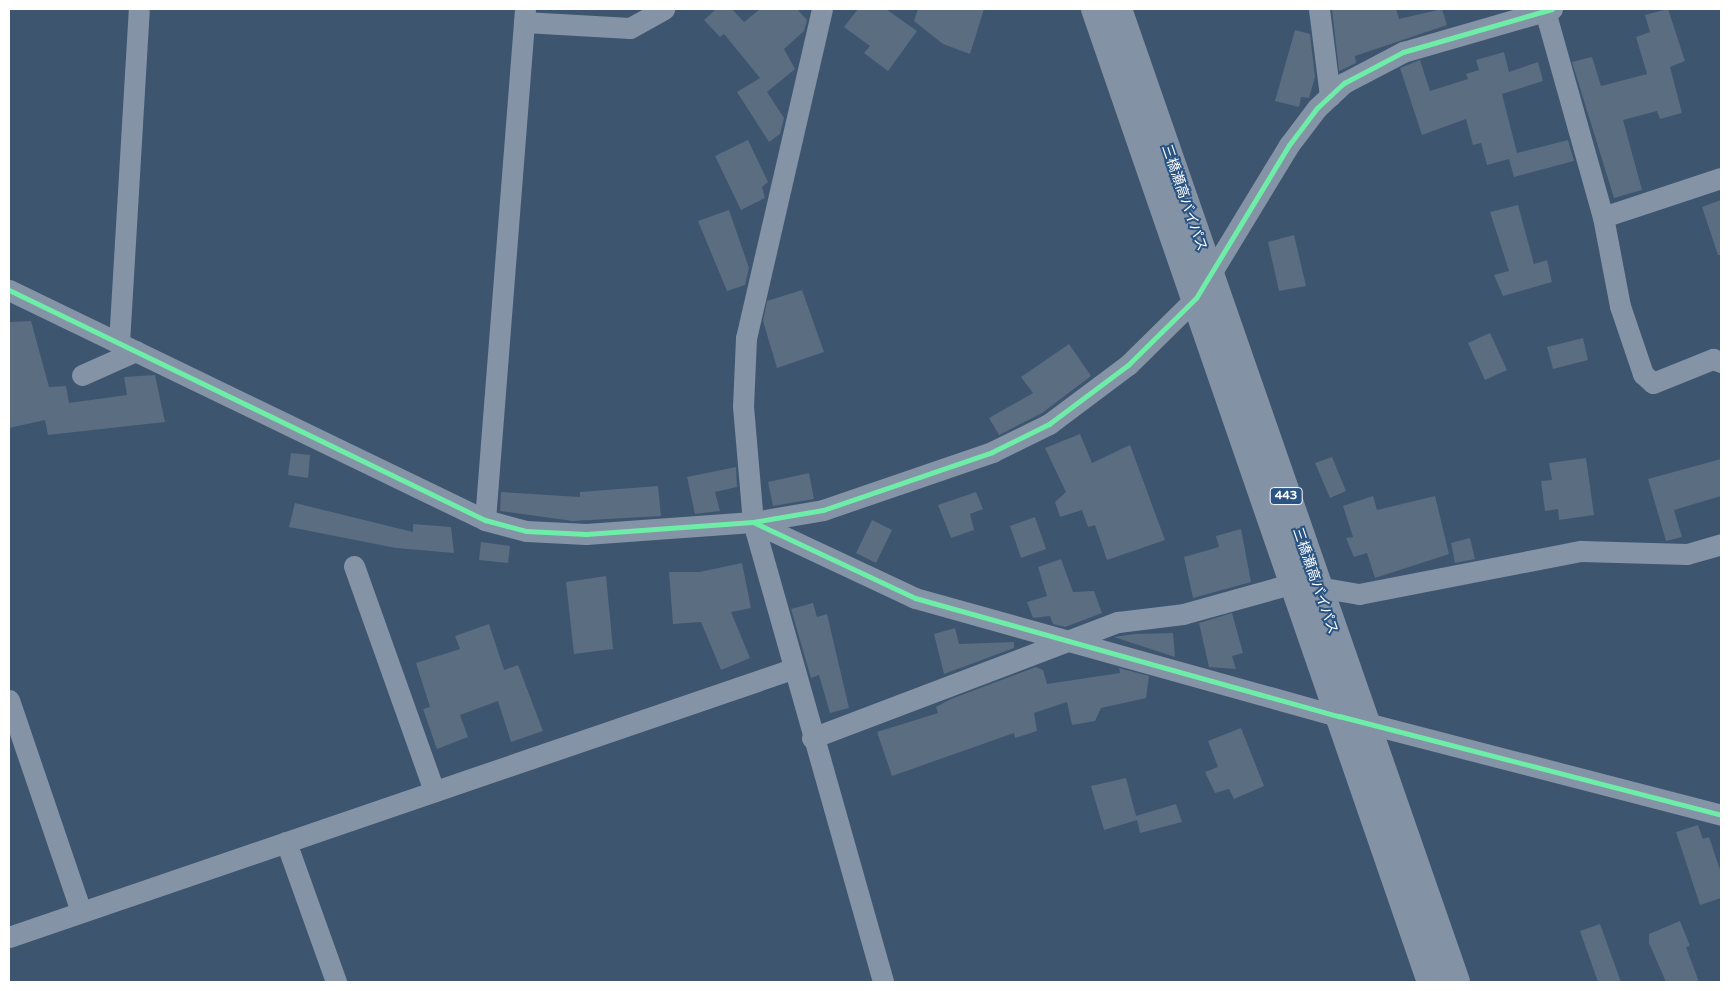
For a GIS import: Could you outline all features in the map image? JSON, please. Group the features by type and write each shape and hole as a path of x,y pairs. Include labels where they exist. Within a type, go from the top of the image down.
{"highway":[{"name":"三橋瀬高バイパス","path":"1095,9 1196,298 1305,585 1351,718 1431,982"},
{"name":"三橋瀬高バイパス","path":"1118,9 1211,274 1305,585"},
{"name":"三橋瀬高バイパス","path":"1351,718 1456,982"}],"street":[{"path":"128,347 138,9"},
{"path":"484,520 524,16 630,28 656,17 664,9"},
{"path":"822,9 746,338 743,406 753,522 792,669 883,982"},
{"path":"1318,9 1330,96"},
{"path":"9,290 484,520 526,531 578,534 753,522 823,510 992,452 1048,424 1128,365 1196,298 1289,145 1330,96 1344,83 1403,52 1539,11 1603,217 1620,306 1643,374 1653,383 1713,359 1721,362"},
{"path":"1603,217 1721,178"},
{"path":"82,375 128,347"},
{"path":"753,522 915,598 1066,642 1721,815"},
{"path":"812,738 1118,622 1183,614 1305,585 1359,594 1581,551 1687,554 1721,544"},
{"path":"354,566 434,792"},
{"path":"9,937 792,669"},
{"path":"9,700 81,911"},
{"path":"286,842 336,982"}],"building":[{"path":"716,9 732,9 744,22 760,9 797,9 807,20 804,31 784,49 795,69 767,92 784,118 780,134 769,142 737,92 760,78 724,34 720,37 704,20"},
{"path":"858,9 886,9 917,31 888,71 864,53 870,46 844,27"},
{"path":"918,9 984,9 970,54 943,44 914,21"},
{"path":"1332,9 1396,9 1399,19 1442,9 1447,25 1355,56 1356,63 1339,71"},
{"path":"1668,9 1685,61 1670,67 1682,113 1660,119 1657,111 1623,120 1642,190 1614,198 1572,62 1592,57 1601,86 1647,74 1636,37 1650,32 1645,15"},
{"path":"1295,30 1310,34 1315,77 1309,98 1301,97 1299,107 1275,101"},
{"path":"1504,52 1509,72 1538,62 1543,81 1502,94 1517,153 1568,140 1574,161 1514,177 1509,159 1487,165 1481,143 1473,145 1466,119 1422,135 1400,68 1420,60 1430,91 1468,79 1466,74 1479,70 1476,60"},
{"path":"748,140 768,182 762,187 765,198 741,210 715,156"},
{"path":"1721,200 1721,255 1718,255 1702,207"},
{"path":"1518,205 1534,264 1547,260 1552,282 1503,296 1494,275 1509,271 1490,212"},
{"path":"729,210 749,268 745,285 727,291 698,221"},
{"path":"1294,235 1306,286 1279,291 1268,242"},
{"path":"802,290 824,352 777,368 763,321 767,301"},
{"path":"31,321 49,387 66,386 69,403 127,395 124,377 155,375 165,422 48,435 45,420 9,428 9,322"},
{"path":"1490,333 1507,370 1485,380 1468,343"},
{"path":"1583,338 1588,360 1553,369 1547,347"},
{"path":"1069,344 1091,376 1042,413 999,435 989,418 1033,393 1021,377"},
{"path":"1080,434 1092,463 1130,445 1165,540 1107,560 1095,525 1088,527 1082,510 1060,517 1055,502 1066,492 1045,448"},
{"path":"291,453 310,455 308,478 288,475"},
{"path":"1332,457 1346,491 1330,498 1315,463"},
{"path":"1586,458 1594,515 1559,520 1558,509 1545,511 1541,481 1552,480 1549,463"},
{"path":"1721,459 1721,496 1674,510 1682,537 1666,541 1648,479"},
{"path":"736,467 737,487 715,492 720,511 695,514 687,477"},
{"path":"809,473 814,499 773,506 768,482"},
{"path":"658,486 661,516 573,521 500,511 501,492 580,497 580,492"},
{"path":"976,492 983,509 970,514 974,530 951,538 938,505"},
{"path":"1373,496 1377,510 1435,496 1449,554 1375,578 1367,553 1354,557 1346,538 1353,537 1343,506"},
{"path":"295,503 413,532 413,524 451,527 454,553 396,548 289,527"},
{"path":"1035,517 1046,549 1021,558 1010,526"},
{"path":"872,520 892,530 876,563 856,553"},
{"path":"1241,529 1251,582 1193,598 1184,557 1219,547 1216,536"},
{"path":"1470,538 1475,559 1455,563 1451,543"},
{"path":"481,542 510,546 508,563 479,560"},
{"path":"1061,559 1073,592 1094,591 1102,613 1065,627 1053,624 1050,616 1033,618 1027,602 1047,596 1038,567"},
{"path":"742,563 751,608 731,612 750,658 721,670 701,622 673,624 669,572 699,572"},
{"path":"606,576 613,649 574,654 566,582"},
{"path":"813,603 817,617 827,614 849,708 830,713 819,675 811,678 791,609"},
{"path":"1232,613 1243,653 1232,656 1236,669 1209,667 1199,623"},
{"path":"489,624 504,670 518,665 543,731 511,742 498,701 460,715 468,737 437,749 423,709 430,707 416,663 460,649 455,636"},
{"path":"955,628 959,644 1014,642 1014,648 944,674 934,634"},
{"path":"1173,633 1175,657 1114,637 1134,634"},
{"path":"1036,667 1043,670 1047,684 1120,673 1119,668 1149,676 1146,698 1101,708 1095,721 1072,725 1067,702 1034,713 1037,731 1015,738 1014,733 892,776 877,732 938,713 936,707 951,699"},
{"path":"1241,728 1264,786 1234,799 1229,789 1215,793 1205,772 1218,767 1208,741"},
{"path":"1126,778 1136,816 1176,804 1182,822 1140,833 1137,820 1104,830 1091,786"},
{"path":"1698,825 1703,839 1709,837 1721,873 1721,898 1700,905 1676,832"},
{"path":"1680,921 1690,946 1686,947 1699,982 1666,982 1649,943 1649,934"},
{"path":"1600,924 1621,982 1598,982 1580,931"}],"cycle path":[{"path":"9,290 485,520 526,531 586,534 753,522 823,510 992,452 1049,424 1128,365 1196,298 1289,145 1317,108 1344,83 1403,52 1552,9"},
{"path":"753,522 915,598 1339,716 1721,815"}]}
